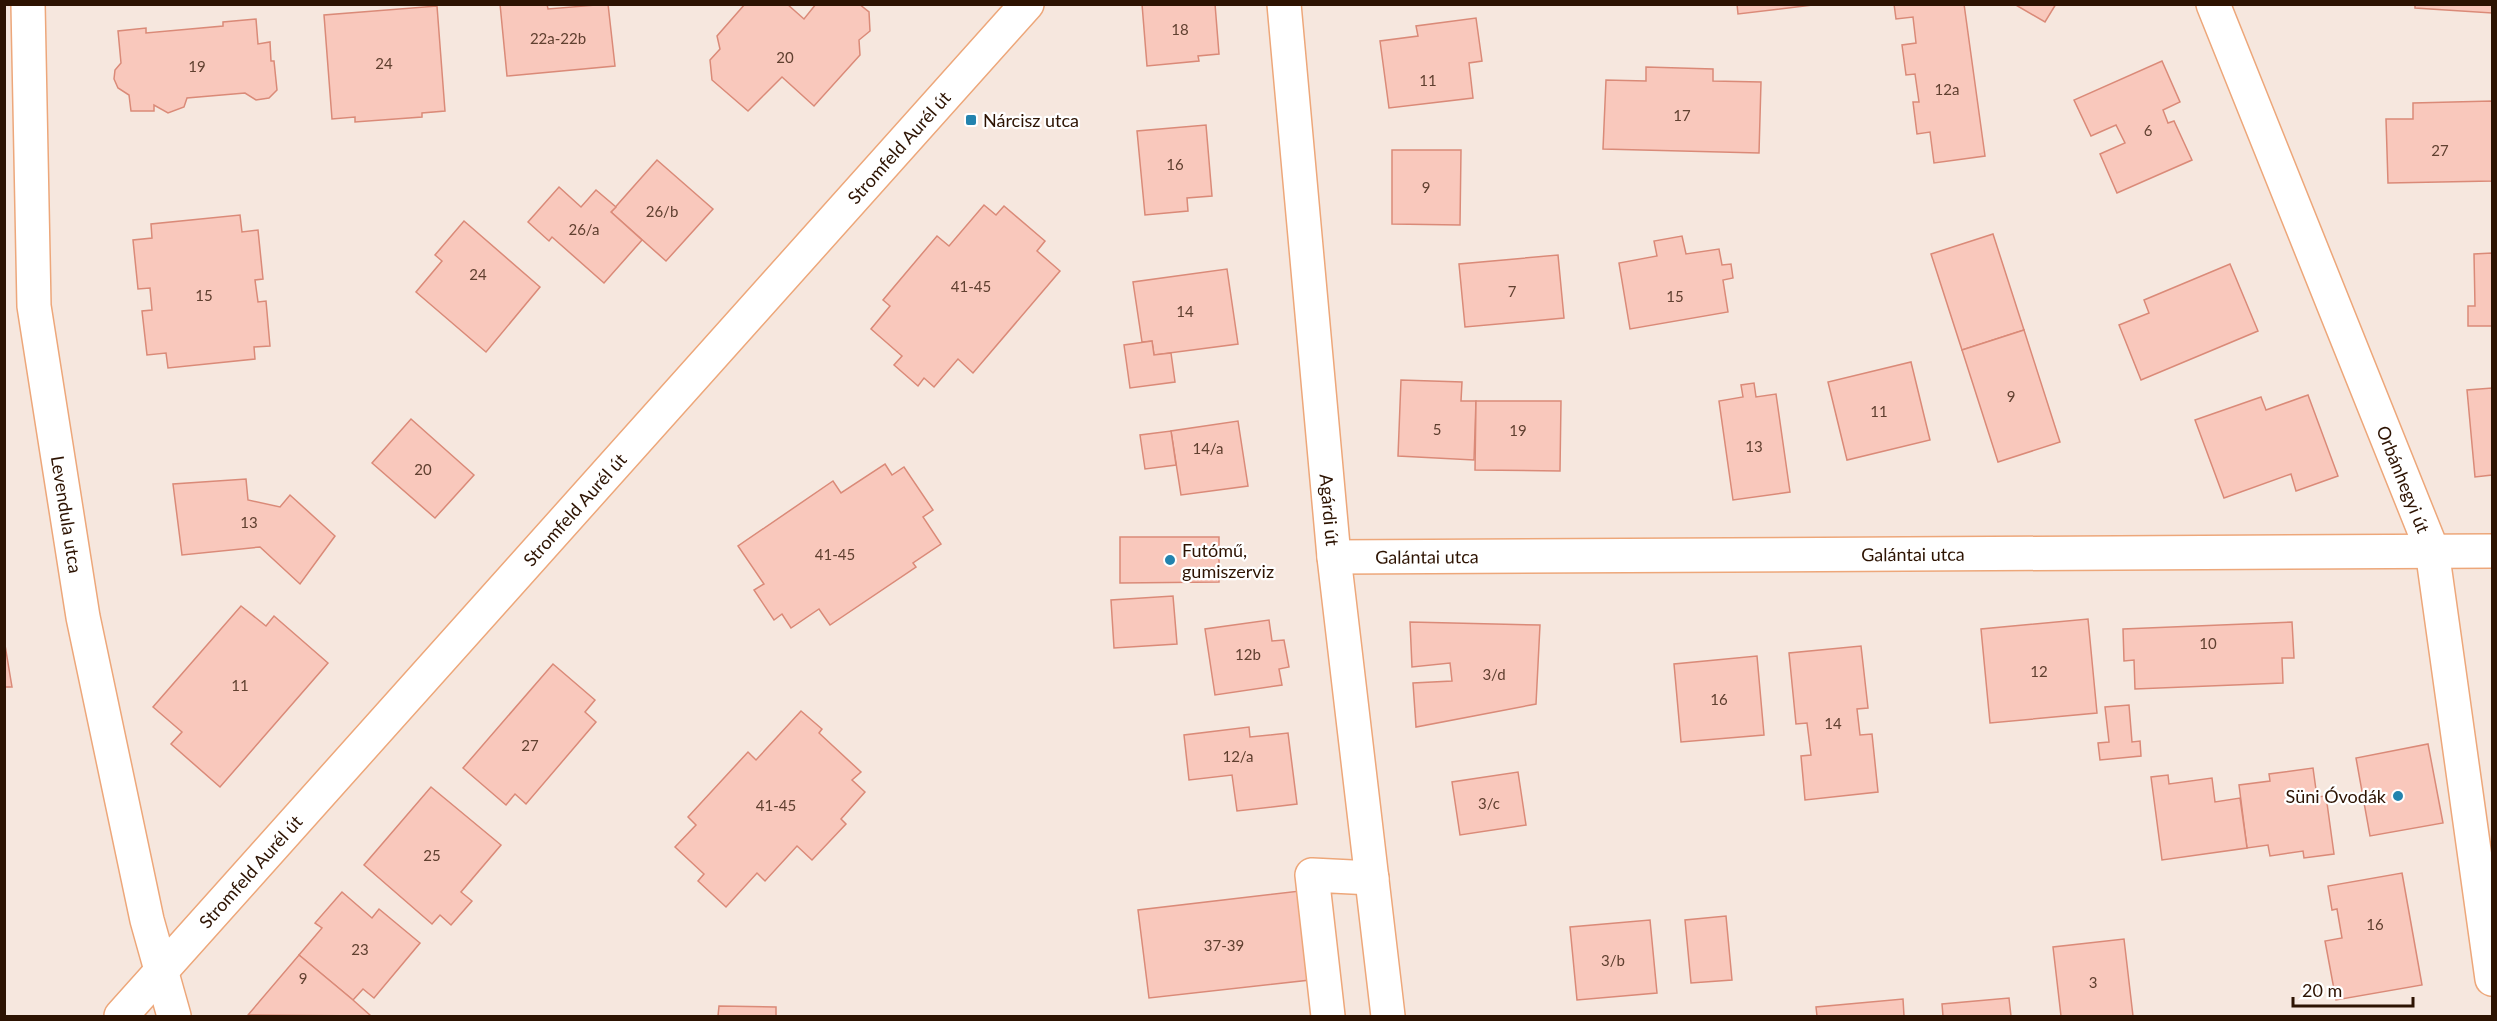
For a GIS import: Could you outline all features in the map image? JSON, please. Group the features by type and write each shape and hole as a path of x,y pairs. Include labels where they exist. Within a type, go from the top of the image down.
{"street":[{"name":"Levendula utca","path":"28,4 34,306 83,617 147,920 174,1017"},
{"name":"Stromfeld Aurél út","path":"121,1017 161,969 1027,4"},
{"name":"Agárdi út","path":"1284,4 1334,557 1388,1017"},
{"name":"Orbánhegyi út","path":"2212,4 2432,550 2493,979"},
{"name":"Galántai utca","path":"1334,557 2493,550"},
{"path":"1328,1017 1312,875 1372,878"}],"building":[{"path":"500,4 547,4 548,9 608,4 615,66 507,76"},
{"path":"745,4 787,4 804,19 816,4 859,4 869,12 870,31 859,40 860,55 814,106 782,77 748,111 712,80 710,60 720,49 717,36"},
{"path":"1142,4 1215,4 1219,54 1198,56 1199,61 1147,66"},
{"path":"1737,4 1812,4 1812,5 1738,14"},
{"path":"1894,4 1964,4 1985,156 1934,163 1930,132 1917,134 1913,102 1919,102 1915,74 1906,75 1902,45 1916,43 1913,17 1896,19"},
{"path":"2014,4 2056,4 2045,22"},
{"path":"2415,4 2492,4 2492,13 2415,8"},
{"path":"437,6 445,111 422,113 422,117 355,122 355,117 332,119 324,15"},
{"path":"1476,18 1482,61 1469,63 1473,98 1389,108 1380,41 1418,36 1416,26"},
{"path":"256,19 258,44 270,42 271,61 274,61 277,90 269,98 256,100 245,93 187,98 184,107 168,113 154,105 154,111 131,111 129,95 118,88 114,79 115,70 121,63 118,31 146,28 146,33 223,26 223,22"},
{"path":"2162,61 2180,102 2163,110 2168,123 2174,121 2192,160 2117,193 2100,154 2125,143 2116,125 2091,136 2074,100"},
{"path":"1646,67 1713,69 1713,81 1761,82 1759,153 1603,149 1606,80 1646,81"},
{"path":"2492,101 2492,181 2388,183 2386,119 2413,119 2413,103"},
{"path":"1206,125 1212,196 1187,198 1188,211 1145,215 1137,131"},
{"path":"1392,150 1461,150 1460,225 1392,224"},
{"path":"657,160 713,209 666,261 611,212"},
{"path":"559,187 581,207 596,190 616,207 611,212 642,240 604,283 552,237 549,241 528,222"},
{"path":"984,205 996,215 1004,206 1045,241 1037,251 1060,271 973,373 958,359 934,387 924,378 918,386 894,365 902,356 871,329 890,306 883,300 937,236 949,246"},
{"path":"240,215 242,232 258,230 263,279 255,280 258,302 266,301 270,346 254,347 255,359 168,368 166,353 147,355 142,311 152,310 150,288 138,289 133,240 152,238 151,224"},
{"path":"464,221 540,287 486,352 416,292 442,261 435,255"},
{"path":"1993,234 2024,330 1962,350 1931,254"},
{"path":"1682,236 1686,254 1719,249 1722,265 1731,264 1733,278 1723,280 1728,312 1630,329 1619,263 1657,256 1654,241"},
{"path":"2492,253 2492,326 2468,326 2468,306 2475,306 2474,254"},
{"path":"1558,255 1564,318 1465,327 1459,264"},
{"path":"2230,264 2258,331 2141,380 2119,325 2149,313 2144,300"},
{"path":"1227,269 1238,344 1154,355 1152,341 1142,342 1133,282"},
{"path":"2024,330 2060,442 1998,462 1962,350"},
{"path":"1152,341 1154,355 1171,353 1175,382 1130,388 1124,345"},
{"path":"1911,362 1930,440 1847,460 1828,382"},
{"path":"1401,380 1462,382 1461,401 1476,401 1474,460 1398,456"},
{"path":"1754,383 1756,397 1776,394 1790,492 1733,500 1719,401 1743,397 1741,385"},
{"path":"2492,388 2492,475 2475,477 2467,390"},
{"path":"2308,395 2338,476 2296,491 2291,474 2224,498 2195,420 2261,397 2266,410"},
{"path":"1476,401 1561,401 1560,471 1475,470"},
{"path":"411,419 474,475 435,518 372,463"},
{"path":"1238,421 1248,486 1181,495 1171,431"},
{"path":"1171,431 1176,465 1145,469 1140,435"},
{"path":"885,464 892,475 904,467 933,510 923,517 941,544 913,563 916,567 830,625 819,609 791,628 782,614 774,620 754,590 764,584 738,546 833,481 841,493"},
{"path":"246,479 248,500 280,507 290,495 335,536 300,584 260,547 182,555 173,484"},
{"name":"Futómű, gumiszerviz","path":"1120,537 1219,537 1219,582 1120,583"},
{"path":"1173,596 1177,644 1114,648 1111,600"},
{"path":"241,606 266,626 274,616 328,663 220,787 171,744 182,732 153,707"},
{"path":"2088,619 2097,713 1990,723 1981,629"},
{"path":"1269,620 1272,641 1284,640 1289,667 1279,669 1282,685 1215,695 1205,629"},
{"path":"1410,622 1540,625 1536,704 1416,727 1413,683 1452,681 1450,663 1412,667"},
{"path":"2292,622 2294,658 2282,658 2283,683 2135,689 2134,660 2124,661 2123,629"},
{"path":"4,639 12,687 4,687"},
{"path":"1861,646 1868,708 1857,709 1860,735 1872,734 1878,792 1805,800 1801,756 1811,755 1807,723 1796,724 1789,653"},
{"path":"1757,656 1764,735 1681,742 1674,664"},
{"path":"553,664 595,700 585,712 596,722 526,804 515,794 506,805 463,768"},
{"path":"2129,705 2132,742 2140,741 2141,756 2100,760 2098,743 2109,742 2105,707"},
{"path":"801,711 822,729 819,733 861,772 852,780 865,792 841,819 846,824 812,860 797,846 765,881 757,873 726,907 698,881 704,874 675,847 696,825 688,817 748,752 756,760"},
{"path":"1249,727 1250,737 1288,733 1297,804 1237,811 1232,775 1189,780 1184,735"},
{"path":"2428,744 2443,823 2370,836 2356,758"},
{"path":"2313,768 2317,797 2326,796 2334,854 2304,858 2303,851 2270,856 2268,845 2247,848 2239,785 2270,781 2269,774"},
{"path":"1518,772 1526,825 1460,835 1452,782"},
{"path":"2168,775 2169,784 2212,778 2215,802 2240,798 2247,848 2162,860 2151,777"},
{"path":"431,787 501,845 461,892 472,901 451,925 440,915 432,924 364,865"},
{"path":"2402,873 2422,985 2336,1000 2325,941 2342,938 2337,909 2332,910 2328,886"},
{"path":"1300,891 1310,980 1149,998 1138,910"},
{"path":"342,892 372,918 379,909 420,943 374,998 363,989 353,1000 299,955 322,928 315,923"},
{"path":"1726,916 1732,980 1691,983 1685,920"},
{"path":"1650,920 1657,993 1577,1000 1570,927"},
{"path":"2124,939 2133,1016 2061,1016 2053,947"},
{"path":"299,955 353,1000 371,1016 248,1015"},
{"path":"2009,998 2011,1016 1943,1016 1942,1004"},
{"path":"1903,999 1904,1016 1817,1016 1816,1007"},
{"path":"719,1006 776,1007 776,1016 718,1016"}],"place":[{"name":"Nárcisz utca","path":"971,120"},
{"name":"Futómű, gumiszerviz","path":"1170,560"},
{"name":"Süni Óvodák","path":"2398,796"}]}
